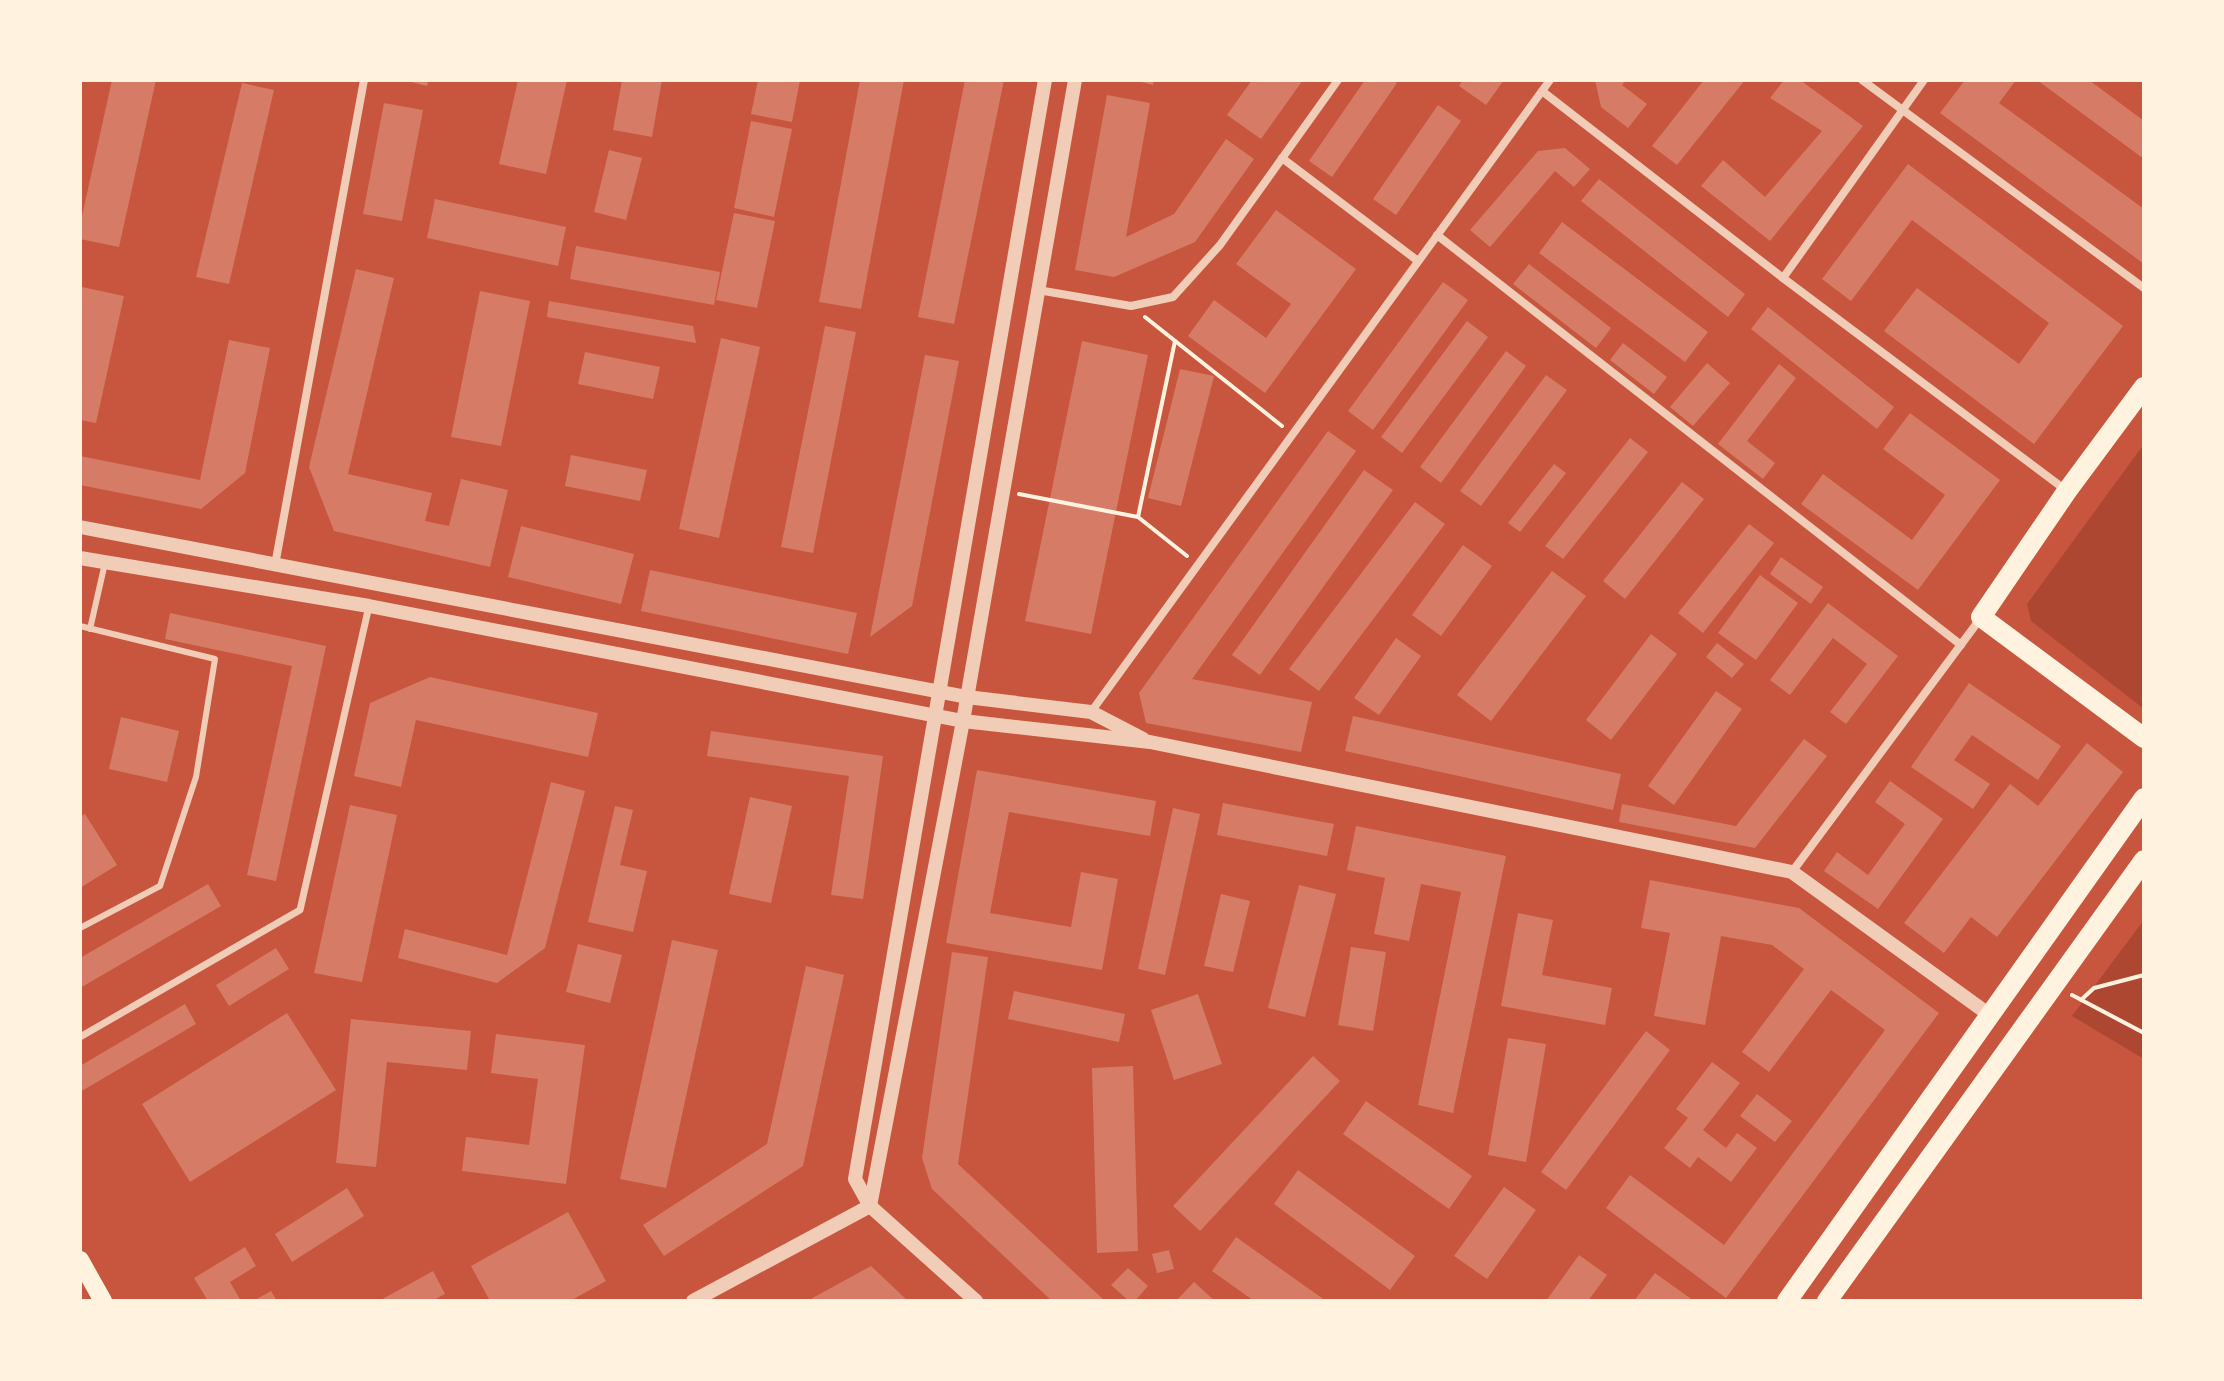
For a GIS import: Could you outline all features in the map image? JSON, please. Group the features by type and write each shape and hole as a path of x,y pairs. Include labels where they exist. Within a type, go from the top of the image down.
{"highway":[{"path":"2144,387 2067,491 1981,617 2144,738"},
{"path":"1787,1301 2144,798"},
{"path":"1827,1301 2144,860"}],"main road":[{"path":"80,1260 103,1301"}],"street":[{"path":"275,565 364,80"},
{"path":"976,1301 870,1206 855,1179 1045,80"},
{"path":"870,1206 963,721 1075,80"},
{"path":"1037,289 1131,306 1173,297 1220,245 1338,80"},
{"path":"1091,712 1550,80"},
{"path":"1862,80 2144,288"},
{"path":"1783,278 1924,80"},
{"path":"1542,91 1783,278 2067,491"},
{"path":"1282,158 1418,261"},
{"path":"1437,235 1961,645"},
{"path":"80,527 967,697 1091,712 1150,742"},
{"path":"80,558 369,606 963,721 1150,742 1792,872 1991,1016"},
{"path":"80,1037 300,910 369,606"},
{"path":"1792,872 1981,617"},
{"path":"693,1301 870,1206"}],"lane":[{"path":"90,629 105,563"},
{"path":"80,626 215,659 196,777 160,886 80,928"}],"path":[{"path":"1131,306 1292,434"},
{"path":"1138,517 1175,341"},
{"path":"1002,491 1138,517 1198,565"},
{"path":"2081,1000 2094,988 2144,975"},
{"path":"2054,985 2144,1033"}],"shaded area":[{"path":"2144,444 2144,709 2031,621 2027,604"},
{"path":"2144,920 2144,1059 2072,1016"}],"building":[{"path":"112,80 156,80 119,247 80,239 80,225"},
{"path":"403,80 429,80 427,86"},
{"path":"518,80 567,80 546,174 499,164"},
{"path":"622,80 662,80 652,137 613,130"},
{"path":"758,80 800,80 792,122 751,114"},
{"path":"860,80 904,80 861,309 819,302"},
{"path":"965,80 1004,80 954,324 918,317"},
{"path":"1134,80 1154,80 1153,85"},
{"path":"1252,80 1303,80 1261,139 1227,115"},
{"path":"1365,80 1392,80 1397,83 1332,177 1309,161"},
{"path":"1463,80 1504,80 1486,105 1459,86"},
{"path":"1595,80 1626,80 1622,85 1647,104 1628,128 1601,107"},
{"path":"1704,80 1745,80 1677,165 1652,146"},
{"path":"1784,80 1800,80 1863,126 1770,241 1701,186 1723,160 1765,197 1822,131 1770,98"},
{"path":"1965,80 2016,80 1999,103 2144,209 2144,264 1940,113"},
{"path":"2037,80 2089,80 2144,121 2144,159"},
{"path":"242,83 274,90 229,284 196,277"},
{"path":"1107,95 1150,103 1126,237 1174,214 1226,139 1254,159 1195,242 1114,277 1075,270"},
{"path":"384,103 423,110 402,221 363,214"},
{"path":"1438,105 1461,121 1396,215 1373,199"},
{"path":"751,121 792,129 774,217 734,208"},
{"path":"1565,148 1590,169 1574,187 1555,171 1490,247 1470,230 1538,151"},
{"path":"609,150 642,158 626,220 594,212"},
{"path":"1908,164 2123,326 2034,444 1884,331 1917,288 2019,364 2049,323 1912,220 1851,301 1822,279"},
{"path":"1599,179 1745,294 1728,317 1581,201"},
{"path":"435,199 566,227 558,266 427,238"},
{"path":"1276,210 1356,269 1265,393 1188,336 1214,300 1266,338 1291,304 1236,264"},
{"path":"734,213 775,221 757,308 716,300"},
{"path":"1562,222 1708,332 1685,362 1539,253"},
{"path":"576,246 720,272 714,305 570,279"},
{"path":"1529,264 1611,328 1596,348 1513,284"},
{"path":"356,269 394,278 348,474 432,493 425,521 449,526 461,479 508,490 490,567 334,531 309,467"},
{"path":"1443,282 1468,300 1373,430 1348,411"},
{"path":"82,287 124,296 96,423 80,420"},
{"path":"480,291 530,301 501,446 451,437"},
{"path":"549,301 693,326 696,343 547,317"},
{"path":"1768,307 1894,407 1877,429 1751,329"},
{"path":"1467,321 1488,337 1402,453 1381,437"},
{"path":"825,326 856,332 813,553 781,547"},
{"path":"721,338 760,347 719,538 679,529"},
{"path":"229,340 270,348 245,473 201,509 80,485 80,456 200,480"},
{"path":"1082,341 1148,355 1091,634 1025,621"},
{"path":"1623,343 1667,377 1654,394 1610,360"},
{"path":"1506,351 1526,366 1441,483 1420,467"},
{"path":"585,352 660,367 653,399 578,384"},
{"path":"925,355 959,361 912,606 870,637"},
{"path":"1707,363 1730,383 1693,426 1670,407"},
{"path":"1779,364 1796,378 1747,441 1775,463 1763,479 1718,444"},
{"path":"1180,369 1214,376 1181,506 1148,498"},
{"path":"1546,375 1567,390 1481,506 1460,491"},
{"path":"1910,413 2000,480 1918,590 1801,504 1823,474 1912,540 1945,495 1883,449"},
{"path":"1328,431 1356,451 1192,679 1312,702 1301,752 1146,723 1139,693"},
{"path":"1630,438 1648,452 1563,559 1545,546"},
{"path":"571,455 647,470 640,501 565,486"},
{"path":"1554,464 1566,473 1520,532 1508,523"},
{"path":"1364,470 1393,490 1260,675 1232,655"},
{"path":"1682,482 1704,499 1625,599 1603,581"},
{"path":"1415,502 1445,524 1319,691 1289,669"},
{"path":"1749,524 1774,543 1703,633 1678,613"},
{"path":"521,526 634,554 621,604 508,577"},
{"path":"1463,545 1492,566 1441,636 1412,615"},
{"path":"1781,557 1823,587 1811,604 1770,574"},
{"path":"650,570 857,613 848,654 641,611"},
{"path":"1552,571 1586,596 1491,721 1457,695"},
{"path":"1760,575 1798,603 1756,660 1718,633"},
{"path":"1828,603 1898,656 1846,724 1830,712 1867,664 1833,638 1790,695 1770,680"},
{"path":"170,613 326,646 276,881 247,875 292,666 165,639"},
{"path":"1651,634 1677,654 1611,740 1586,720"},
{"path":"1396,638 1421,656 1379,715 1354,698"},
{"path":"1717,643 1744,664 1732,678 1706,657"},
{"path":"430,677 598,713 588,757 416,720 401,787 354,776 370,703"},
{"path":"1969,683 2061,746 2038,780 1972,735 1954,760 1990,784 1973,809 1911,767"},
{"path":"1716,691 1742,709 1674,805 1648,786"},
{"path":"1353,716 1621,774 1613,810 1345,751"},
{"path":"121,717 179,731 167,782 109,769"},
{"path":"711,731 883,756 863,899 831,895 849,776 707,756"},
{"path":"1804,739 1827,756 1755,848 1619,822 1622,804 1736,826"},
{"path":"2087,743 2123,772 1997,937 1971,917 1944,953 1904,923 2010,784 2038,806"},
{"path":"977,770 1156,801 1150,836 1009,812 990,913 1071,927 1081,872 1118,879 1102,970 946,943"},
{"path":"1890,781 1943,819 1878,909 1824,871 1837,852 1868,875 1905,824 1875,802"},
{"path":"551,782 585,791 545,948 497,983 398,958 405,929 507,955"},
{"path":"750,797 792,806 771,903 729,894"},
{"path":"1223,803 1334,824 1327,856 1217,835"},
{"path":"350,805 397,815 362,982 314,973"},
{"path":"615,806 633,810 620,865 647,871 633,932 588,922"},
{"path":"1173,808 1200,814 1165,975 1138,969"},
{"path":"85,814 117,865 80,888 80,817"},
{"path":"1356,826 1506,856 1453,1113 1418,1105 1461,892 1421,884 1409,941 1374,934 1385,878 1347,870"},
{"path":"1650,880 1799,908 1939,1013 1726,1298 1606,1208 1630,1175 1724,1245 1885,1030 1831,990 1769,1072 1742,1052 1804,969 1772,945 1721,936 1705,1025 1654,1016 1670,933 1641,928"},
{"path":"208,884 221,906 80,988 80,958"},
{"path":"1299,885 1336,894 1305,1017 1268,1008"},
{"path":"1221,894 1250,901 1233,972 1204,966"},
{"path":"1518,913 1553,920 1542,975 1612,988 1605,1025 1501,1006"},
{"path":"672,940 718,950 666,1188 620,1179"},
{"path":"578,944 622,955 610,1003 566,992"},
{"path":"1351,947 1386,952 1373,1031 1338,1025"},
{"path":"276,948 289,969 229,1006 216,985"},
{"path":"952,952 988,957 958,1164 1105,1301 1052,1301 932,1189 922,1158"},
{"path":"806,966 844,975 803,1166 664,1256 643,1225 767,1144"},
{"path":"1014,991 1125,1014 1119,1042 1008,1019"},
{"path":"1198,994 1222,1064 1174,1080 1151,1010"},
{"path":"185,1004 196,1024 80,1092 80,1066"},
{"path":"287,1013 336,1090 190,1182 142,1104"},
{"path":"351,1019 471,1031 467,1070 387,1062 376,1167 336,1163"},
{"path":"1646,1031 1670,1050 1566,1190 1541,1172"},
{"path":"496,1034 585,1045 566,1184 462,1171 466,1137 529,1145 538,1079 491,1073"},
{"path":"1508,1038 1546,1044 1526,1162 1488,1155"},
{"path":"1313,1056 1340,1081 1200,1231 1173,1206"},
{"path":"1712,1062 1740,1083 1703,1130 1726,1148 1737,1133 1757,1148 1731,1182 1698,1157 1690,1168 1664,1148 1688,1118 1676,1109"},
{"path":"1133,1066 1138,1251 1097,1253 1092,1068"},
{"path":"1757,1094 1792,1121 1775,1142 1740,1116"},
{"path":"1366,1101 1472,1176 1449,1209 1343,1134"},
{"path":"1298,1170 1415,1256 1390,1290 1274,1204"},
{"path":"1504,1187 1536,1210 1487,1279 1454,1256"},
{"path":"347,1188 364,1216 292,1262 275,1234"},
{"path":"568,1212 606,1281 570,1301 490,1301 471,1266"},
{"path":"1236,1237 1326,1301 1254,1301 1212,1271"},
{"path":"245,1247 256,1266 230,1282 241,1301 208,1301 194,1278"},
{"path":"1169,1250 1174,1269 1157,1273 1152,1254"},
{"path":"1579,1255 1607,1275 1588,1301 1546,1301"},
{"path":"871,1266 908,1301 807,1301"},
{"path":"1128,1268 1148,1286 1135,1301 1129,1301 1111,1285"},
{"path":"433,1271 445,1294 432,1301 379,1301"},
{"path":"1655,1273 1694,1301 1634,1301"},
{"path":"1194,1282 1215,1301 1176,1301"},
{"path":"271,1291 277,1301 253,1301"}]}
